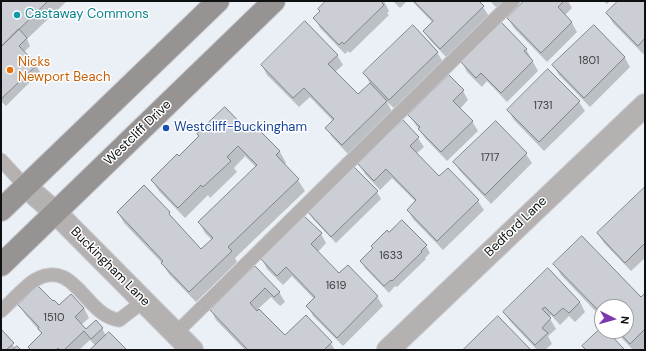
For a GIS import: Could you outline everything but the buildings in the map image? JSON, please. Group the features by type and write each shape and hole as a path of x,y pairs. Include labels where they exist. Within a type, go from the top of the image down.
{"street":[{"path":"1,210 218,1"},
{"name":"Westcliff Drive","path":"1,265 274,1"},
{"name":"Bedford Lane","path":"388,350 645,105"},
{"name":"Buckingham Lane","path":"25,186 56,213 192,350"}],"lane":[{"path":"176,333 513,1"},
{"path":"1,160 25,186"},
{"path":"1,311 34,280 51,273 62,276 72,282 100,312 112,319 119,320 144,301"}],"place":[{"name":"Castaway Commons","path":"17,15"},
{"name":"Nicks Newport Beach","path":"10,70"},
{"name":"Westcliff-Buckingham","path":"166,128"}]}
